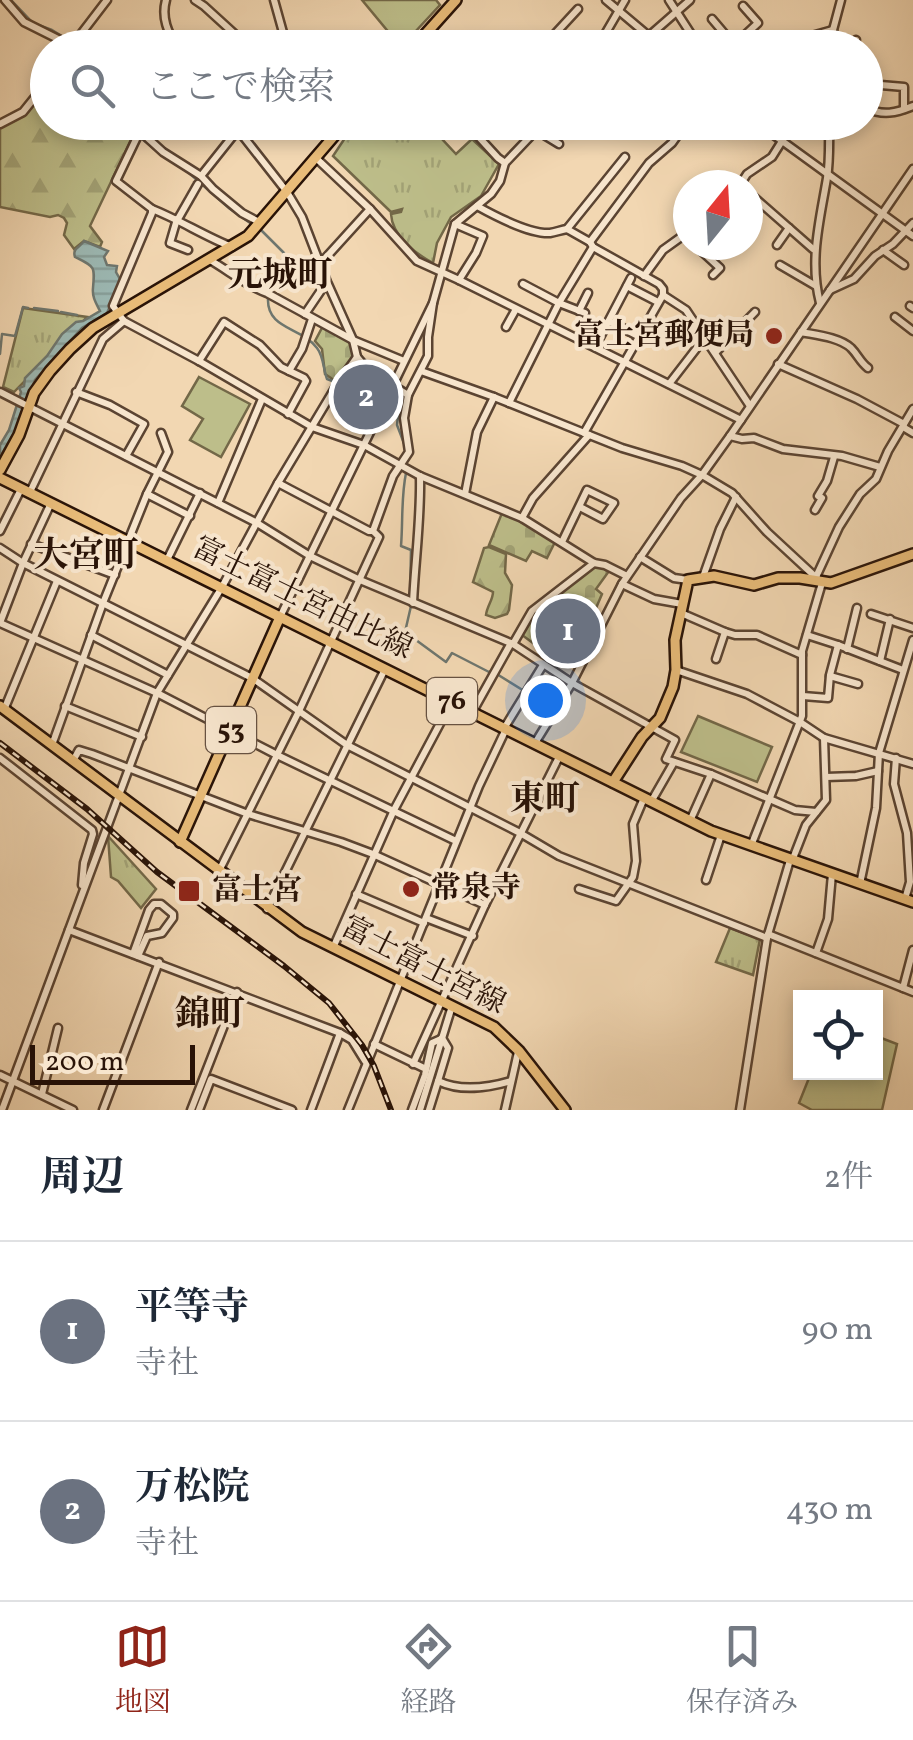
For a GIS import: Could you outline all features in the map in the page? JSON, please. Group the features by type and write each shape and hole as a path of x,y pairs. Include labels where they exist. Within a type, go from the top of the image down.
{"main road":[{"path":"427,30 450,2"},
{"path":"0,470 41,382 70,349 94,328 121,317 232,247 258,225 331,140"},
{"name":"富士富士宮由比線","path":"0,478 720,835 909,901"},
{"path":"613,782 649,727 660,718 673,688 675,640 688,580 714,576 754,585 788,578 843,580 913,554"},
{"name":"53","path":"180,842 280,617"},
{"name":"富士富士宮線","path":"2,708 302,932 494,1026 561,1108"}],"street":[{"path":"5,0 24,22 39,30"},
{"path":"85,30 107,0"},
{"path":"166,0 163,9 168,30"},
{"path":"195,0 207,3 233,30"},
{"path":"274,0 282,30"},
{"path":"606,0 642,30"},
{"path":"608,30 625,0"},
{"path":"668,0 688,30"},
{"path":"655,30 690,0"},
{"path":"833,30 841,0"},
{"path":"743,6 758,22 749,30"},
{"path":"559,30 578,9"},
{"path":"712,19 720,30"},
{"path":"883,85 904,87 904,110"},
{"path":"0,124 30,103"},
{"path":"883,114 913,106"},
{"path":"136,140 116,181 152,209 232,247"},
{"path":"150,140 258,225"},
{"path":"188,250 170,243 178,219 200,180 230,140"},
{"path":"246,140 287,192 302,218 357,357 368,370 408,396"},
{"path":"482,140 505,162"},
{"path":"373,531 399,464 409,452 404,418 408,396 428,356 433,303 455,224 491,194 505,162 526,140"},
{"path":"552,140 559,144"},
{"path":"509,403 591,245 649,163 674,140"},
{"path":"779,140 909,233"},
{"path":"820,304 814,250 827,174 828,140"},
{"path":"754,170 772,157 782,142"},
{"path":"477,206 532,230 548,233 567,229 625,157"},
{"path":"316,158 417,261 741,420"},
{"path":"535,743 572,683 624,580 702,476 913,169"},
{"path":"763,206 814,250"},
{"path":"152,209 113,306 121,317 312,428 364,445 420,476 522,518 654,598 725,632 757,634 802,655"},
{"path":"322,263 370,209"},
{"path":"829,290 854,280 883,250 909,233 913,223"},
{"path":"455,224 483,236 459,280"},
{"path":"778,245 788,228"},
{"path":"522,518 532,498 586,434 663,295 660,284 567,229"},
{"path":"644,276 673,244"},
{"path":"883,250 904,265"},
{"path":"210,260 252,288 353,340 404,361"},
{"path":"711,260 720,268 713,275"},
{"path":"780,265 816,286"},
{"path":"289,371 302,348 309,316 327,282"},
{"path":"595,347 629,282 656,301"},
{"path":"523,284 582,312 588,293"},
{"path":"663,295 686,310 750,406"},
{"path":"280,617 433,303"},
{"path":"506,326 516,308"},
{"path":"716,352 755,312"},
{"path":"0,531 103,339 121,317"},
{"path":"895,318 913,330"},
{"path":"609,321 638,336"},
{"path":"199,361 224,322 260,345 281,367 306,381 288,414"},
{"path":"801,332 850,347 868,368"},
{"path":"669,384 704,340"},
{"path":"2,1110 157,693 335,388 357,357"},
{"path":"778,364 857,399 913,434"},
{"path":"421,371 702,476 736,498 819,580"},
{"path":"0,392 256,523 310,556 512,644 572,683 676,740 666,758 795,810 816,812"},
{"path":"76,392 144,424 126,456"},
{"path":"465,494 477,432 494,397"},
{"path":"218,503 262,399"},
{"path":"751,846 800,722 802,655 819,580 839,526 860,494 876,479 913,408"},
{"path":"52,745 103,603 168,452 160,433"},
{"path":"730,436 754,438 783,450 842,456 880,467"},
{"path":"816,510 834,456"},
{"path":"413,603 420,476"},
{"path":"218,871 300,712 380,537 278,484"},
{"path":"562,542 587,490 614,503 603,519 580,507"},
{"path":"148,494 190,516"},
{"path":"167,560 200,494"},
{"path":"703,578 720,528 736,498"},
{"path":"51,502 22,563 0,624 157,693 456,841"},
{"path":"31,544 116,575"},
{"path":"0,548 22,563 252,678 347,745 520,832 559,856 913,992"},
{"path":"640,557 674,578 688,580"},
{"path":"472,711 532,611 594,563"},
{"path":"2,708 57,580"},
{"path":"802,696 828,698 830,676 856,608"},
{"path":"872,614 913,628"},
{"path":"880,661 890,620"},
{"path":"716,659 725,632"},
{"path":"91,635 168,675"},
{"path":"807,635 903,670"},
{"path":"860,884 876,808 879,752 913,640"},
{"path":"348,1110 470,808 506,728 544,665"},
{"path":"267,908 385,668"},
{"path":"676,670 747,694 824,738 913,764"},
{"path":"830,676 858,684"},
{"path":"332,949 410,776 452,701"},
{"path":"65,706 142,737"},
{"path":"740,1110 767,936 806,825 826,800 824,738"},
{"path":"74,761 79,750 248,814 373,854 486,905"},
{"path":"420,1110 442,1038 448,1003 472,936 560,755"},
{"path":"0,758 92,830 81,896"},
{"path":"896,758 894,784 907,833 909,901"},
{"path":"579,889 616,901 633,876 634,824 674,762"},
{"path":"826,777 878,771"},
{"path":"690,821 711,774"},
{"path":"706,880 720,835"},
{"path":"816,953 828,919 832,874"},
{"path":"356,894 472,936"},
{"path":"154,904 161,904 173,918 162,933 147,936 136,955 149,910 154,904"},
{"path":"69,930 340,1033 352,1040 366,1062"},
{"path":"903,988 913,950"},
{"path":"104,1110 159,962"},
{"path":"195,1110 236,992"},
{"path":"413,1064 448,1003"},
{"path":"42,1094 58,1028"},
{"path":"312,1110 340,1033"},
{"path":"412,1110 432,1043 442,1038"},
{"path":"429,1110 448,1048 442,1038"},
{"path":"374,1044 426,1069"},
{"path":"505,1110 518,1051"},
{"path":"0,1075 42,1094 54,1106 73,1110"},
{"path":"195,1110 210,1078 292,1110"},
{"path":"438,1082 464,1088 511,1081"}],"green space":[{"path":"362,0 436,0 440,5 417,30 387,30"},
{"path":"30,108 30,140 131,140 90,226 102,242 100,247 84,241 74,249 64,235 67,223 58,215 50,217 0,207 0,126"},
{"path":"344,140 443,140 456,154 473,140 499,164 481,196 451,217 437,243 433,263 400,237 391,214 402,209 391,212 333,156"},
{"path":"23,308 87,317 14,392 3,387"},
{"path":"323,326 352,341 356,357 337,382 325,374 322,349 315,341"},
{"path":"199,377 250,404 221,457 190,440 203,419 182,406"},
{"path":"502,513 524,521 555,542 547,558 532,551 526,561 489,545"},
{"path":"484,548 506,554 505,573 512,585 507,614 495,618 486,615 493,592 473,582"},
{"path":"595,565 609,571 596,589 602,594 593,615 584,610 578,618 564,610 533,643 522,635 534,613"},
{"path":"698,716 772,747 757,782 681,752"},
{"path":"108,836 156,889 141,908 111,877"},
{"path":"730,928 760,939 753,975 716,962"},
{"path":"883,1039 897,1044 882,1110 812,1110 799,1103 808,1080 883,1080"}],"water":[{"path":"84,241 108,251 104,257 107,265 117,266 121,281 107,313 82,328 35,380 16,430 0,457 0,445 9,430 25,378 62,334 76,322 100,311 93,294 92,268 74,254"}],"waterway":[{"path":"11,0 33,23 52,30"},
{"path":"143,140 253,225"},
{"path":"260,229 284,253 269,293 273,316 317,348 327,379 385,393"},
{"path":"0,354 2,334 15,336 23,307 28,308"},
{"path":"34,308 58,311"},
{"path":"61,312 77,315"},
{"path":"392,396 400,398 397,425 405,446"},
{"path":"406,473 401,546 411,550 410,598"},
{"path":"411,606 405,632 446,662 452,653 492,671 550,707"}],"railway":[{"path":"0,743 87,809 157,872 329,1003 362,1045 391,1110"}],"place":[{"name":"富士宮郵便局","path":"774,336"},
{"name":"万松院","path":"366,397"},
{"name":"平等寺","path":"568,631"},
{"name":"常泉寺","path":"411,889"},
{"name":"富士宮","path":"189,891"}],"district":[{"name":"元城町","path":"280,277"},
{"name":"大宮町","path":"86,557"},
{"name":"東町","path":"545,801"},
{"name":"錦町","path":"210,1016"}]}
